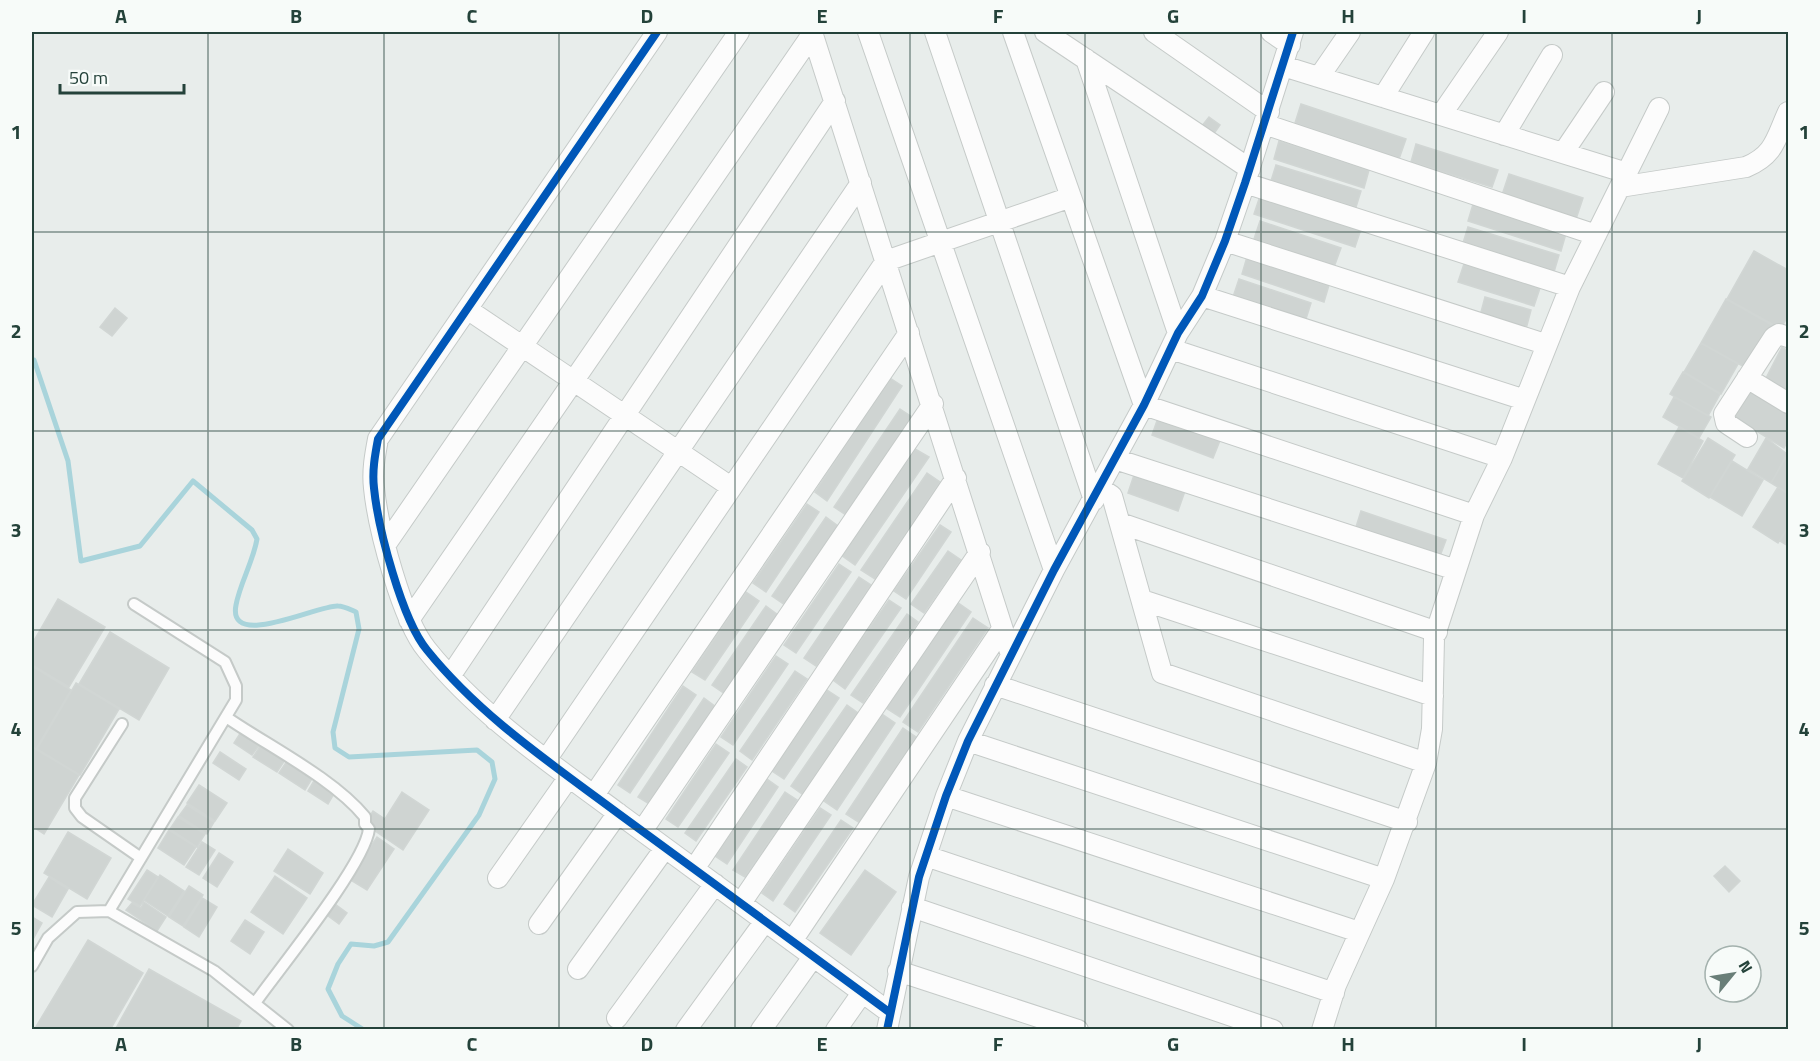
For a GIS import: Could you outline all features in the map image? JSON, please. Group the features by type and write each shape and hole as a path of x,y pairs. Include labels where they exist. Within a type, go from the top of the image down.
{"street":[{"path":"657,32 378,439 373,464 374,488 386,544 409,620 427,650 495,720 862,993 888,1021"},
{"path":"386,544 739,32"},
{"path":"812,32 933,404 1011,655"},
{"path":"409,620 812,32"},
{"path":"868,32 1054,570"},
{"path":"935,32 1097,494"},
{"path":"1013,32 1144,405"},
{"path":"1045,32 1248,176 1570,288"},
{"path":"1154,32 1266,118 1596,235"},
{"path":"888,1021 912,907 926,856 968,741 1054,570 1144,405 1174,341 1202,296 1225,241 1291,38 1271,32"},
{"path":"1319,77 1350,32"},
{"path":"1383,97 1424,32"},
{"path":"1441,115 1498,32"},
{"path":"1504,135 1552,55"},
{"path":"1086,59 1174,341"},
{"path":"1283,66 1563,153 1624,180 1746,167 1763,160 1776,141 1788,112"},
{"path":"1563,153 1604,92"},
{"path":"451,675 835,101"},
{"path":"1322,1029 1359,932 1407,822 1426,764 1432,729 1437,632 1474,515 1502,458 1545,344 1570,288 1659,108"},
{"path":"495,720 861,183"},
{"path":"546,760 886,261 1071,197"},
{"path":"1225,241 1545,344"},
{"path":"1202,296 1525,400"},
{"path":"467,309 731,487"},
{"path":"594,795 909,333"},
{"path":"1747,437 1724,419 1724,414 1774,337 1779,334 1788,337"},
{"path":"1174,341 1502,458"},
{"path":"1748,378 1788,403"},
{"path":"642,831 933,404"},
{"path":"1144,405 1474,515"},
{"path":"1115,459 1456,570"},
{"path":"694,869 956,478"},
{"path":"1097,494 1112,496 1162,673 1426,764"},
{"path":"1120,523 1437,632"},
{"path":"741,903 980,552"},
{"path":"1142,600 1433,696"},
{"path":"792,941 1002,629"},
{"path":"995,685 1407,822"},
{"path":"968,741 1384,879"},
{"path":"498,878 569,777"},
{"path":"946,796 1359,932"},
{"path":"539,924 618,813"},
{"path":"578,969 665,848"},
{"path":"926,856 1334,993"},
{"path":"618,1018 715,884"},
{"path":"912,907 1273,1029"},
{"path":"686,1029 765,921"},
{"path":"761,1029 813,957"},
{"path":"898,971 1078,1029"},
{"path":"836,1029 862,993"}],"lane":[{"path":"108,911 236,700 236,686 225,662 134,604"},
{"path":"226,717 348,800 365,817 364,824 369,829 368,839 345,878 255,1003"},
{"path":"122,724 75,798 75,808 82,817 141,858"},
{"path":"32,966 48,938 77,912 108,911 214,971 288,1029"}],"building":[{"path":"1301,104 1406,139 1399,159 1295,123"},
{"path":"1209,117 1220,125 1213,135 1201,127"},
{"path":"1279,141 1369,170 1364,188 1274,159"},
{"path":"1416,144 1498,170 1492,187 1411,162"},
{"path":"1276,165 1361,191 1356,207 1271,181"},
{"path":"1509,174 1583,198 1576,219 1502,195"},
{"path":"1260,196 1361,229 1355,247 1254,214"},
{"path":"1474,201 1567,230 1561,251 1468,221"},
{"path":"1260,221 1341,248 1334,267 1254,239"},
{"path":"1468,227 1559,255 1554,272 1463,243"},
{"path":"1754,251 1788,270 1788,315 1781,329 1727,299"},
{"path":"1247,257 1329,285 1324,302 1242,274"},
{"path":"1465,261 1541,285 1534,306 1458,282"},
{"path":"1239,279 1311,303 1305,322 1233,297"},
{"path":"1485,297 1531,310 1526,329 1480,316"},
{"path":"1726,299 1772,325 1748,369 1701,343"},
{"path":"115,308 127,318 112,336 100,327"},
{"path":"1701,343 1738,364 1721,394 1684,372"},
{"path":"1782,347 1788,351 1788,400 1762,386"},
{"path":"1683,372 1720,394 1708,416 1670,394"},
{"path":"890,378 902,386 827,501 815,492"},
{"path":"1747,385 1788,411 1788,440 1784,448 1729,414"},
{"path":"1674,397 1711,417 1699,438 1663,417"},
{"path":"900,409 912,417 846,515 834,507"},
{"path":"1159,415 1221,438 1213,458 1152,435"},
{"path":"1679,427 1703,441 1683,478 1658,464"},
{"path":"1708,438 1735,455 1709,498 1682,481"},
{"path":"1766,438 1787,454 1771,483 1748,469"},
{"path":"915,449 929,457 855,565 841,555"},
{"path":"1788,454 1788,493 1771,483"},
{"path":"1732,461 1763,480 1742,516 1710,497"},
{"path":"1135,472 1185,491 1178,511 1128,493"},
{"path":"927,473 940,482 875,579 861,570"},
{"path":"1778,487 1788,494 1788,527 1778,543 1753,527"},
{"path":"807,504 819,512 766,592 753,583"},
{"path":"1361,511 1446,540 1440,556 1356,527"},
{"path":"826,517 838,526 785,605 772,596"},
{"path":"940,525 951,532 906,599 894,591"},
{"path":"1788,527 1788,546 1780,541"},
{"path":"948,551 961,560 924,613 911,604"},
{"path":"839,564 851,572 796,653 784,645"},
{"path":"859,577 871,585 816,666 804,658"},
{"path":"746,592 759,601 705,680 692,672"},
{"path":"58,599 105,627 69,687 32,665 32,644"},
{"path":"889,600 901,608 845,689 833,680"},
{"path":"957,602 971,612 900,717 886,708"},
{"path":"766,606 778,615 725,694 712,685"},
{"path":"907,614 918,622 863,703 851,695"},
{"path":"973,618 988,628 918,732 903,722"},
{"path":"110,632 169,668 139,720 79,684"},
{"path":"776,656 788,664 733,745 721,737"},
{"path":"32,666 71,690 36,749 32,746"},
{"path":"795,671 807,679 752,760 740,751"},
{"path":"76,683 119,709 80,775 37,749"},
{"path":"683,686 696,695 630,793 618,785"},
{"path":"827,690 839,698 784,779 772,771"},
{"path":"704,698 716,707 651,805 638,797"},
{"path":"847,705 858,713 802,794 791,786"},
{"path":"882,714 895,723 837,810 824,801"},
{"path":"903,728 916,737 860,823 846,814"},
{"path":"241,732 260,744 252,755 234,743"},
{"path":"716,744 729,753 678,827 666,819"},
{"path":"261,745 285,760 277,772 253,757"},
{"path":"32,747 79,775 44,834 32,826"},
{"path":"220,752 246,769 239,780 213,763"},
{"path":"736,759 747,767 696,841 685,833"},
{"path":"287,761 313,777 305,790 279,773"},
{"path":"315,779 335,792 328,804 308,791"},
{"path":"767,779 778,787 727,864 715,856"},
{"path":"199,785 227,803 215,821 187,803"},
{"path":"402,792 429,810 403,850 365,824 373,811 385,819"},
{"path":"785,792 797,800 745,877 733,870"},
{"path":"187,805 214,822 207,834 179,816"},
{"path":"820,808 831,815 773,901 762,893"},
{"path":"178,817 205,834 197,847 170,829"},
{"path":"841,820 853,828 795,912 784,904"},
{"path":"169,830 196,847 184,865 158,848"},
{"path":"68,832 111,858 87,899 44,873"},
{"path":"377,837 394,849 367,890 349,879"},
{"path":"202,842 215,850 199,875 186,867"},
{"path":"288,849 323,873 310,894 274,871"},
{"path":"219,853 233,862 217,887 203,878"},
{"path":"1725,866 1740,881 1729,892 1714,876"},
{"path":"147,870 158,877 140,906 128,899"},
{"path":"865,870 896,892 851,955 820,933"},
{"path":"160,875 184,891 168,916 144,900"},
{"path":"275,876 307,898 283,934 251,912"},
{"path":"49,877 68,889 52,917 32,905"},
{"path":"189,886 203,895 183,926 169,917"},
{"path":"202,898 217,907 199,937 184,927"},
{"path":"144,902 166,917 157,931 126,910 132,903 141,908"},
{"path":"335,904 347,913 339,924 327,915"},
{"path":"32,917 42,923 32,941"},
{"path":"245,920 264,932 250,954 231,941"},
{"path":"88,940 143,973 110,1030 34,1030"},
{"path":"149,969 241,1021 236,1030 115,1030"}],"waterway":[{"path":"32,361 34,360 68,461 81,561 140,546 193,481 252,530 257,539 238,597 237,618 246,624 260,625 328,607 340,606 356,612 359,629 333,732 335,748 349,757 477,750 492,762 495,779 479,815 388,942 374,946 351,944 338,964 328,989 342,1016 364,1030"}],"cycle path":[{"path":"657,32 378,439 373,482 380,526 400,596 418,636 448,674 493,718 543,758 889,1012"},
{"path":"887,1030 919,877 946,796 968,741 1054,570 1144,405 1178,333 1202,296 1225,241 1245,183 1293,32"}]}
